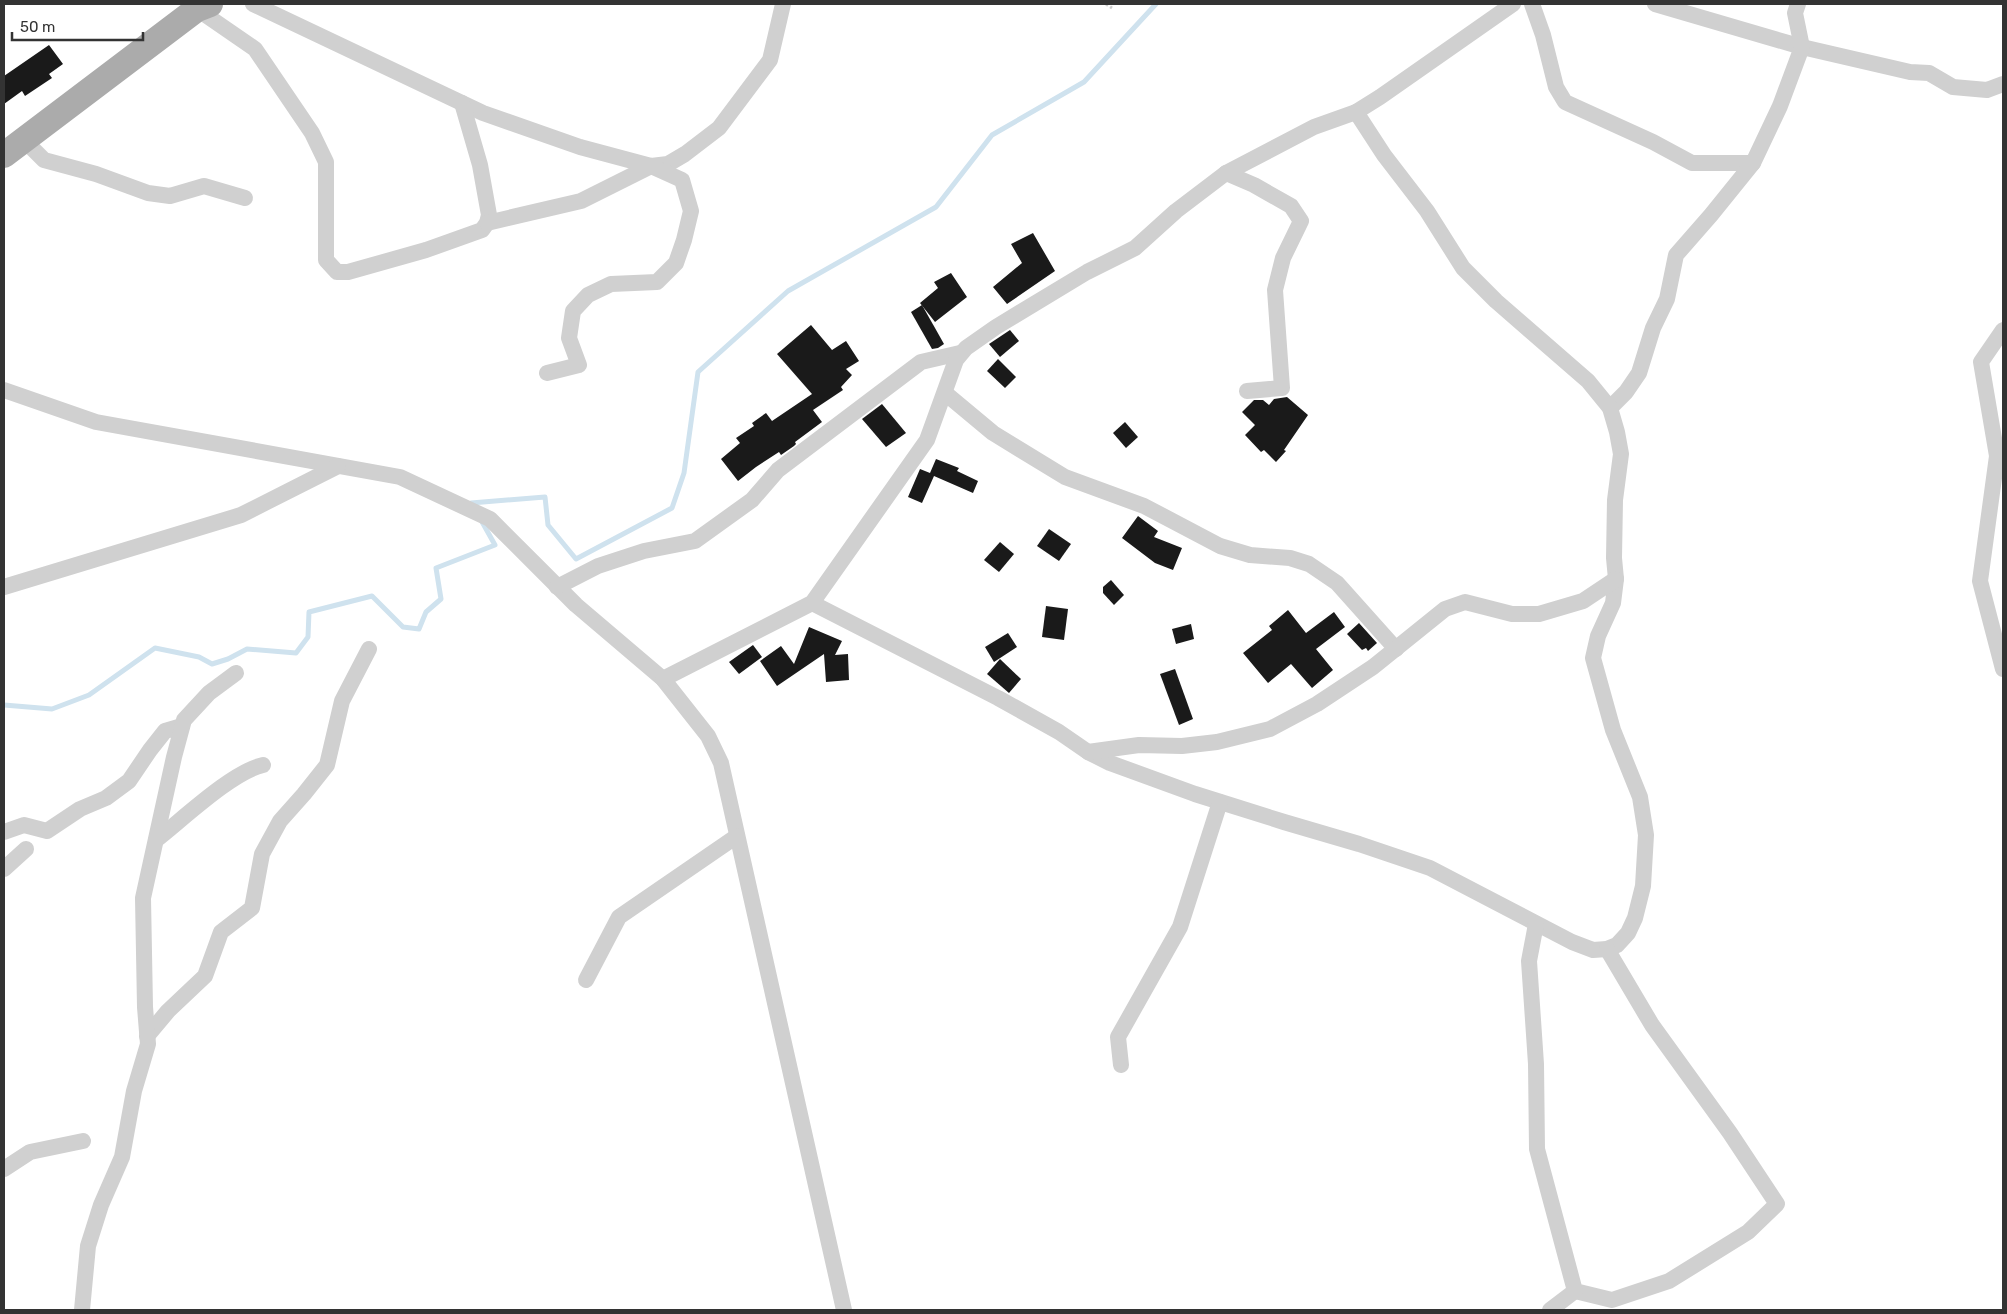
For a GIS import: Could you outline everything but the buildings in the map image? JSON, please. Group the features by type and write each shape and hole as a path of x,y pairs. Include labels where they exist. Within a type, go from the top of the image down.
{"main road":[{"path":"13,147 203,6"}],"street":[{"path":"253,4 483,113 580,147 651,166 682,180 691,211 676,263 657,282 612,284 588,295 573,311 569,338 578,365 547,373"},
{"path":"487,223 581,201 651,166 668,164 685,154 719,128 770,60 783,4"},
{"path":"558,586 598,566 644,551 695,541 752,500 778,470 921,362 960,354 996,327 1087,272 1135,248 1176,211 1226,173 1314,127 1356,112 1513,4"},
{"path":"1532,4 1543,35 1556,87 1566,102 1653,142 1692,163 1753,163"},
{"path":"1655,4 1802,47 1910,72 1929,73 1954,87 1987,90 2003,84"},
{"path":"1610,408 1626,392 1639,372 1653,328 1667,299 1676,255 1712,215 1753,163 1780,106 1802,47 1794,13 1798,4"},
{"path":"203,6 255,49 321,149 326,162 326,260 331,268 337,272 357,270 426,250 482,230 487,223 489,215 480,165 462,103"},
{"path":"812,603 998,698 1059,732 1088,752 1110,762 1220,802 1359,844 1430,868 1536,924 1593,950 1608,949 1617,945 1628,933 1636,918 1643,886 1646,835 1640,797 1613,730 1593,658 1598,636 1613,603 1616,579 1614,558 1615,500 1621,454 1610,408 1588,381 1496,300 1463,268 1427,211 1384,155 1356,112"},
{"path":"13,147 44,160 96,174 148,193 170,196 204,186 245,198"},
{"path":"1226,173 1254,185 1291,206 1301,221 1283,258 1275,290 1282,388 1247,391"},
{"path":"2003,330 1981,362 1997,456 1980,581 2003,669"},
{"path":"663,679 812,603 927,440 960,354"},
{"path":"4,390 96,422 400,477 490,519 576,605 663,679 708,736 721,764 844,1310"},
{"path":"945,393 993,433 1064,477 1144,506 1220,546 1250,555 1290,558 1309,564 1337,583 1396,649"},
{"path":"4,587 241,515 338,466"},
{"path":"1088,752 1139,745 1182,746 1217,742 1270,729 1317,704 1373,667 1446,609 1464,602 1512,614 1539,614 1583,601 1616,579"},
{"path":"147,1036 168,1012 205,976 221,932 252,908 262,854 280,820 327,765 342,701 369,648"},
{"path":"82,1310 88,1246 101,1205 122,1157 134,1091 148,1044 143,898 182,726 184,720 209,693 236,673"},
{"path":"4,832 24,825 47,831 80,809 106,798 129,781 165,731 182,726"},
{"path":"156,840 221,788 252,768 264,765"},
{"path":"1121,1065 1118,1038 1180,927 1220,802"},
{"path":"586,980 619,917 737,836"},
{"path":"4,869 26,849"},
{"path":"1536,924 1528,961 1536,1064 1537,1149 1575,1291"},
{"path":"1575,1291 1612,1300 1669,1281 1748,1232 1777,1204 1730,1133 1652,1025 1608,949"},
{"path":"4,1169 30,1152 83,1141"},
{"path":"1550,1310 1575,1291"}],"path":[{"path":"1106,4 1112,8"}],"waterway":[{"path":"473,506 471,503 545,497 548,525 576,559 672,508 684,473 698,372 788,291 936,207 992,135 1084,82 1156,4"},
{"path":"4,705 52,709 89,695 155,648 199,657 212,664 228,659 247,649 296,653 308,637 309,612 372,596 403,627 419,629 426,612 441,599 436,568 495,545 481,520"}]}
